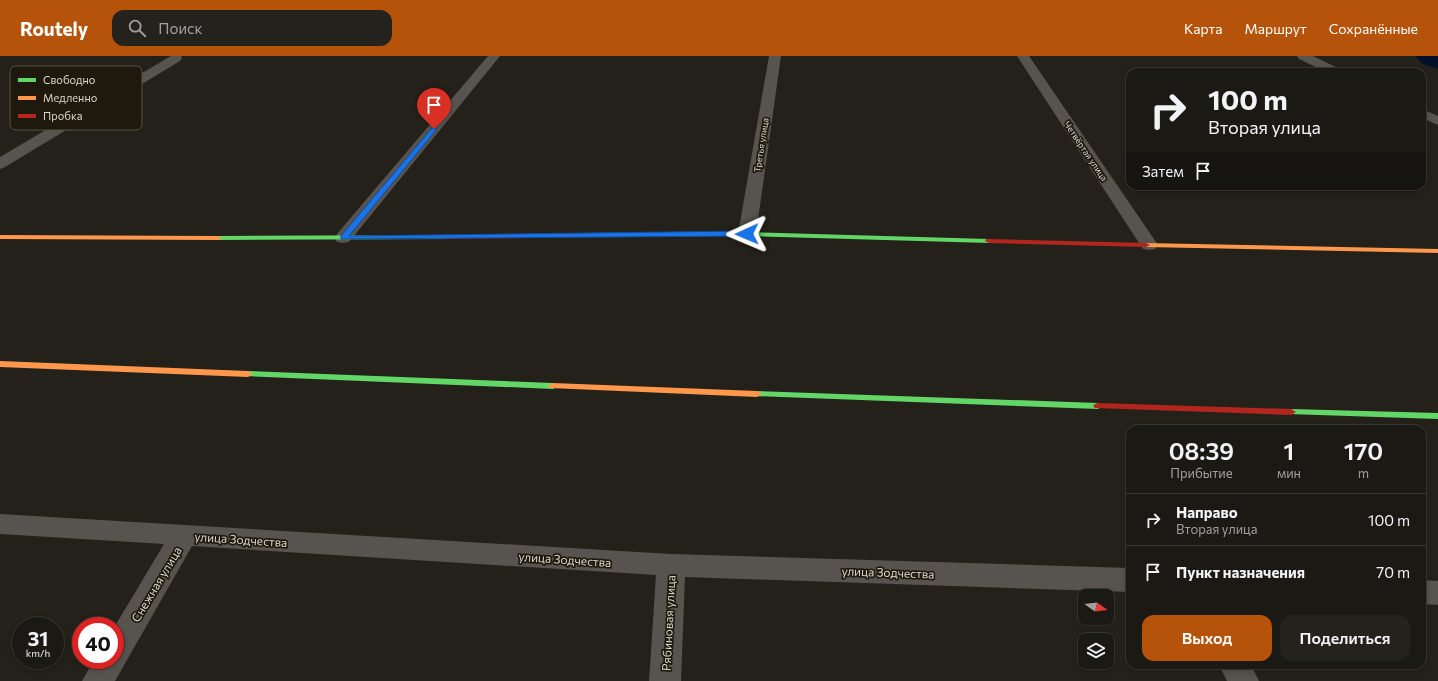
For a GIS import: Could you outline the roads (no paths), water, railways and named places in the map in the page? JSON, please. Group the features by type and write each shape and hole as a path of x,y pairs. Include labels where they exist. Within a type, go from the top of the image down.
{"street":[{"path":"343,238 494,56"},
{"name":"Третья улица","path":"747,234 775,56"},
{"name":"Четвёртая улица","path":"1023,56 1149,245"},
{"path":"1303,56 1328,68"},
{"path":"142,78 176,58"},
{"path":"1426,115 1438,121"},
{"path":"0,164 56,130"},
{"path":"0,237 343,238 747,234 1149,245 1438,250"},
{"path":"0,364 959,402 1438,416"},
{"name":"улица Зодчества","path":"0,524 671,565 1126,580"},
{"name":"Снежная улица","path":"124,638 184,535"},
{"name":"Рябиновая улица","path":"665,681 671,565"},
{"path":"1426,592 1438,593"},
{"path":"98,681 105,669"},
{"path":"1237,669 1243,681"}],"waterway":[{"path":"1432,56 1438,59"}]}
